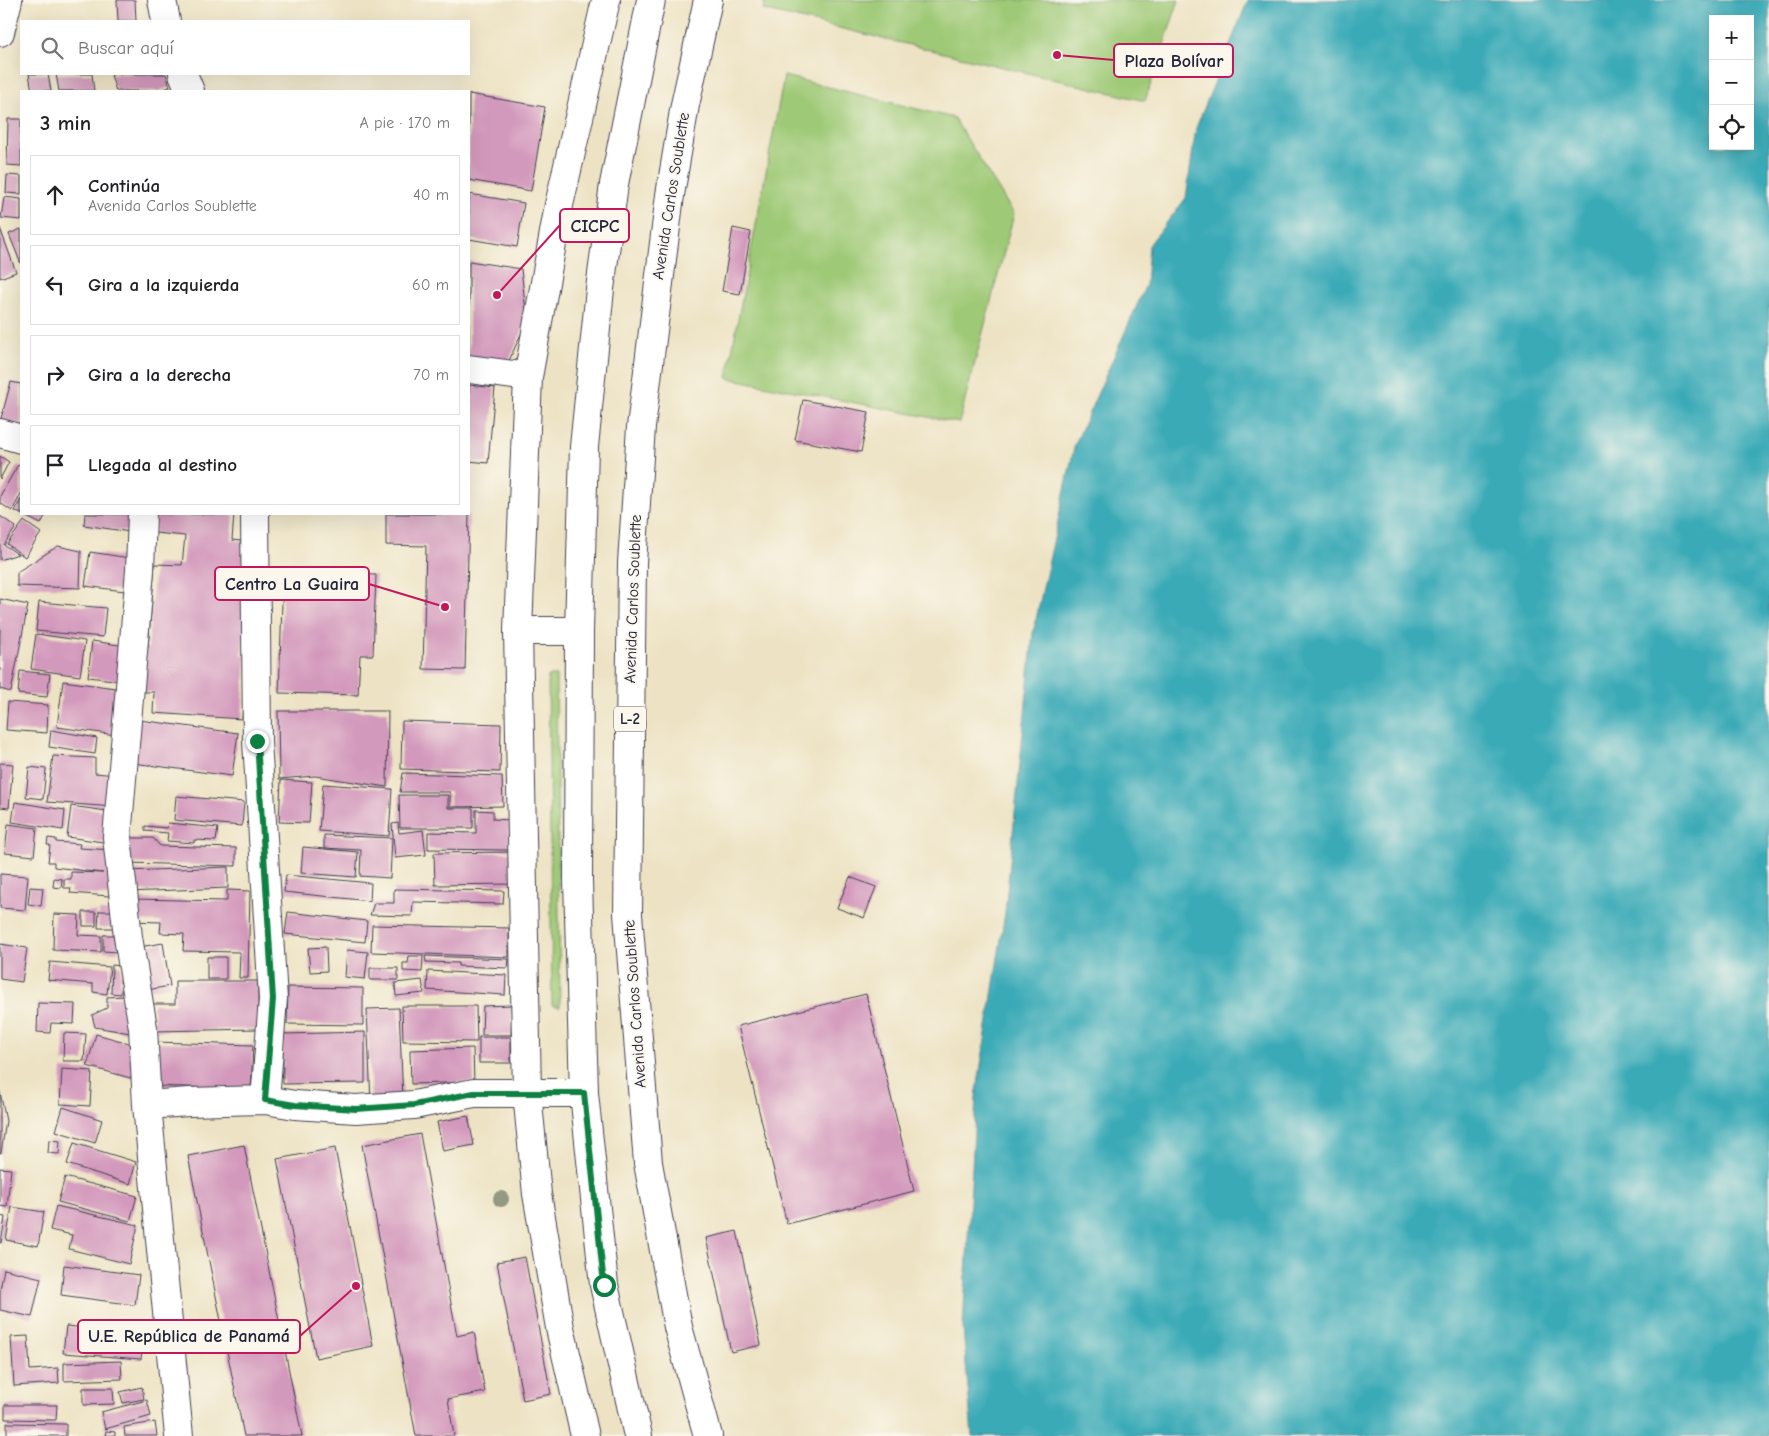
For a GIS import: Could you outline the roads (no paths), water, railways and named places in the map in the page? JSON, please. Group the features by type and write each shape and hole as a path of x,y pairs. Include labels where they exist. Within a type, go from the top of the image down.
{"street":[{"path":"0,32 8,0"},
{"path":"162,0 166,20"},
{"path":"585,1436 560,1328 538,1204 527,1093 518,631 528,377 559,205 606,0"},
{"path":"638,1436 604,1285 584,1093 578,880 578,631 584,447 600,290 614,184 651,0"},
{"name":"Avenida Carlos Soublette","path":"708,0 685,105 670,195 641,427 632,563 628,914 648,1163 678,1327 708,1436"},
{"path":"183,75 190,90"},
{"path":"470,369 528,377"},
{"path":"0,433 20,439"},
{"path":"142,515 140,571 117,837 128,937 142,1028 147,1105 179,1436"},
{"path":"255,515 257,741 273,999 265,1100"},
{"path":"518,631 578,631"},
{"path":"147,1105 265,1100 295,1105 356,1109 414,1105 474,1093 584,1093"}],"water":[{"path":"1248,0 1769,0 1769,1436 972,1436 963,1327 976,1097 1005,913 1033,633 1075,444 1146,285 1149,245 1186,198 1196,128"}],"place":[{"name":"Plaza Bolívar","path":"1057,55"},
{"name":"CICPC","path":"497,295"},
{"name":"Centro La Guaira","path":"445,607"},
{"name":"U.E. República de Panamá","path":"356,1286"}]}
